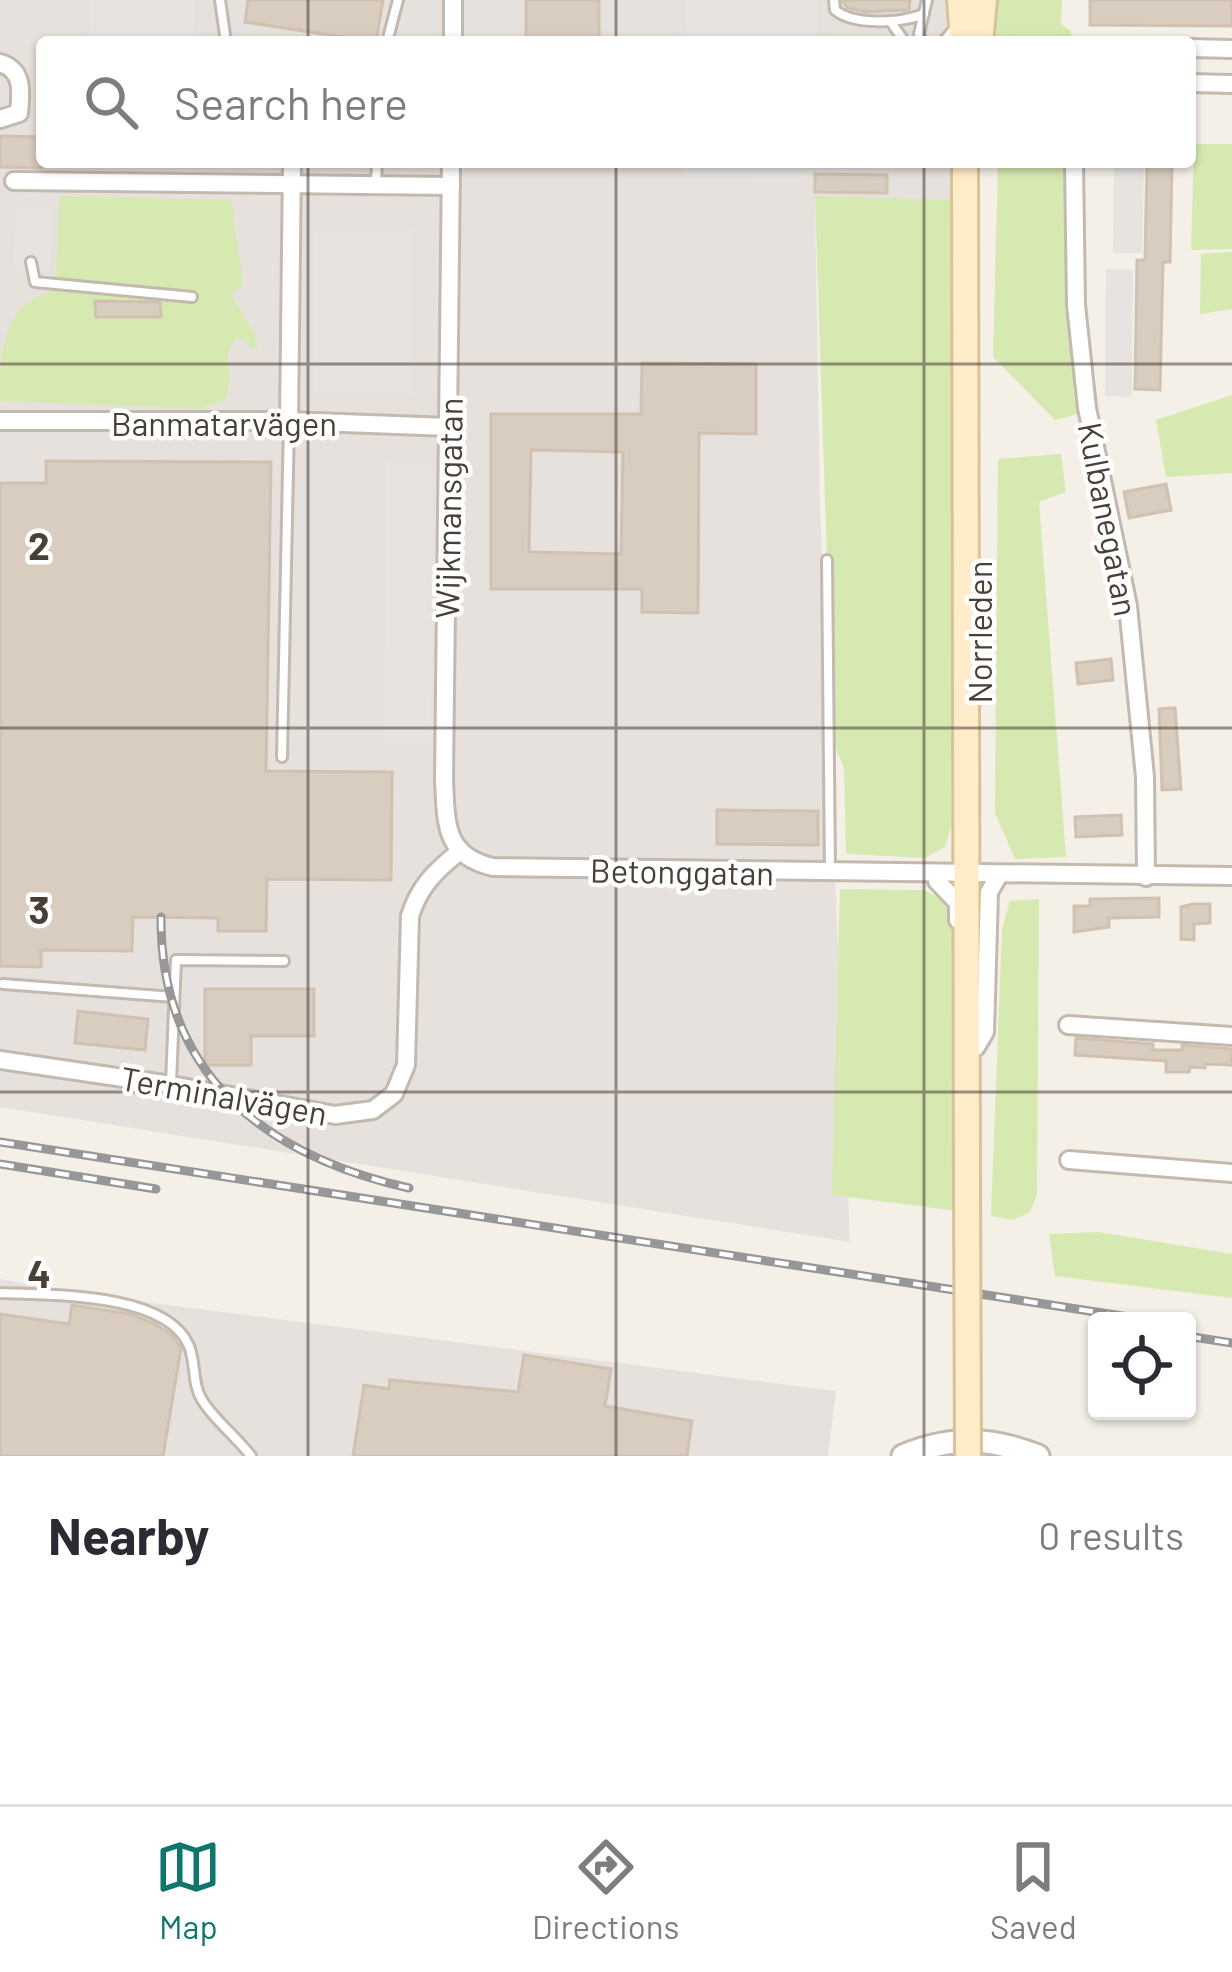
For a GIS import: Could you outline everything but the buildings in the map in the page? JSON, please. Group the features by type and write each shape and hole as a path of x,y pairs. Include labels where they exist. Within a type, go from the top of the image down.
{"main road":[{"path":"964,36 968,1"},
{"path":"968,1 978,36"},
{"name":"Norrleden","path":"964,168 965,840 977,875 965,1006 968,1456"},
{"name":"Norrleden","path":"968,1099 976,1088 979,168"}],"street":[{"path":"453,0 453,36"},
{"path":"1196,48 1232,49"},
{"path":"0,63 19,76 21,97 19,113 0,119"},
{"path":"1196,83 1232,84"},
{"path":"289,422 292,168"},
{"name":"Wijkmansgatan","path":"451,168 444,779 450,836 458,852"},
{"name":"Kulbanegatan","path":"1074,168 1076,305 1087,408 1128,606 1145,776 1146,877"},
{"path":"14,181 451,186"},
{"name":"Banmatarvägen","path":"0,421 449,427"},
{"path":"965,840 956,859 937,876 958,903 959,976 965,1006"},
{"name":"Betonggatan","path":"458,852 493,868 1232,876"},
{"name":"Terminalvägen","path":"0,1060 335,1115 361,1114 387,1102 406,1065 410,916 420,888 458,852"},
{"path":"1068,1025 1232,1036"},
{"path":"1069,1160 1232,1173"},
{"path":"903,1456 942,1443 984,1440 1038,1456"}],"lane":[{"path":"220,0 225,36"},
{"path":"389,36 398,0"},
{"path":"834,0 835,10 844,17 889,20 924,14"},
{"path":"920,36 927,0"},
{"path":"950,36 968,1"},
{"path":"889,20 901,36"},
{"path":"376,168 376,184"},
{"path":"31,262 35,281 192,297"},
{"path":"282,757 289,422"},
{"path":"827,560 830,874"},
{"path":"171,1085 176,960 284,961"},
{"path":"3,984 174,997"},
{"path":"0,1293 20,1290 133,1304 151,1311 186,1340 199,1397 251,1456"}],"shaded area":[{"path":"0,0 945,0 947,36 36,36 36,168 954,168 956,200 815,197 820,505 850,1242 0,1107"},
{"path":"91,0 195,0 194,36 91,36"},
{"path":"686,0 818,0 817,36 686,36"},
{"path":"684,168 814,168 813,179 684,176"},
{"path":"1114,168 1144,168 1142,253 1113,253"},
{"path":"16,208 53,210 50,271 13,269"},
{"path":"314,229 413,230 412,395 313,394"},
{"path":"1106,269 1133,270 1132,397 1105,396"},
{"path":"386,460 433,460 431,743 384,743"},
{"path":"0,1279 129,1300 836,1391 828,1456 0,1456"}],"green space":[{"path":"992,0 1062,0 1061,24 1071,36 995,36 990,25"},
{"path":"1196,144 1232,144 1232,249 1191,250"},
{"path":"998,168 1072,168 1081,413 1055,420 993,357"},
{"path":"60,196 231,200 243,284 231,295 258,348 251,349 237,338 231,346 225,400 200,409 0,401 9,328 24,305 55,289"},
{"path":"815,196 956,200 951,827 945,847 925,858 846,854 844,768 833,741"},
{"path":"1232,252 1232,309 1200,314 1201,254"},
{"path":"1232,395 1232,473 1166,477 1156,420"},
{"path":"1061,454 1066,492 1039,502 1066,857 1015,859 995,813 998,459"},
{"path":"840,889 924,890 945,900 954,925 958,1211 832,1195"},
{"path":"1039,899 1037,1195 1030,1212 1013,1220 991,1216 1002,929 1010,901"},
{"path":"1098,1232 1232,1254 1232,1298 1055,1276 1049,1234"}],"railway":[{"path":"161,917 166,973 179,1022 201,1064 231,1100 267,1130 310,1154 357,1174 409,1188"},
{"path":"0,1142 1096,1312"},
{"path":"0,1164 156,1189"},
{"path":"1196,1337 1232,1343"}]}
